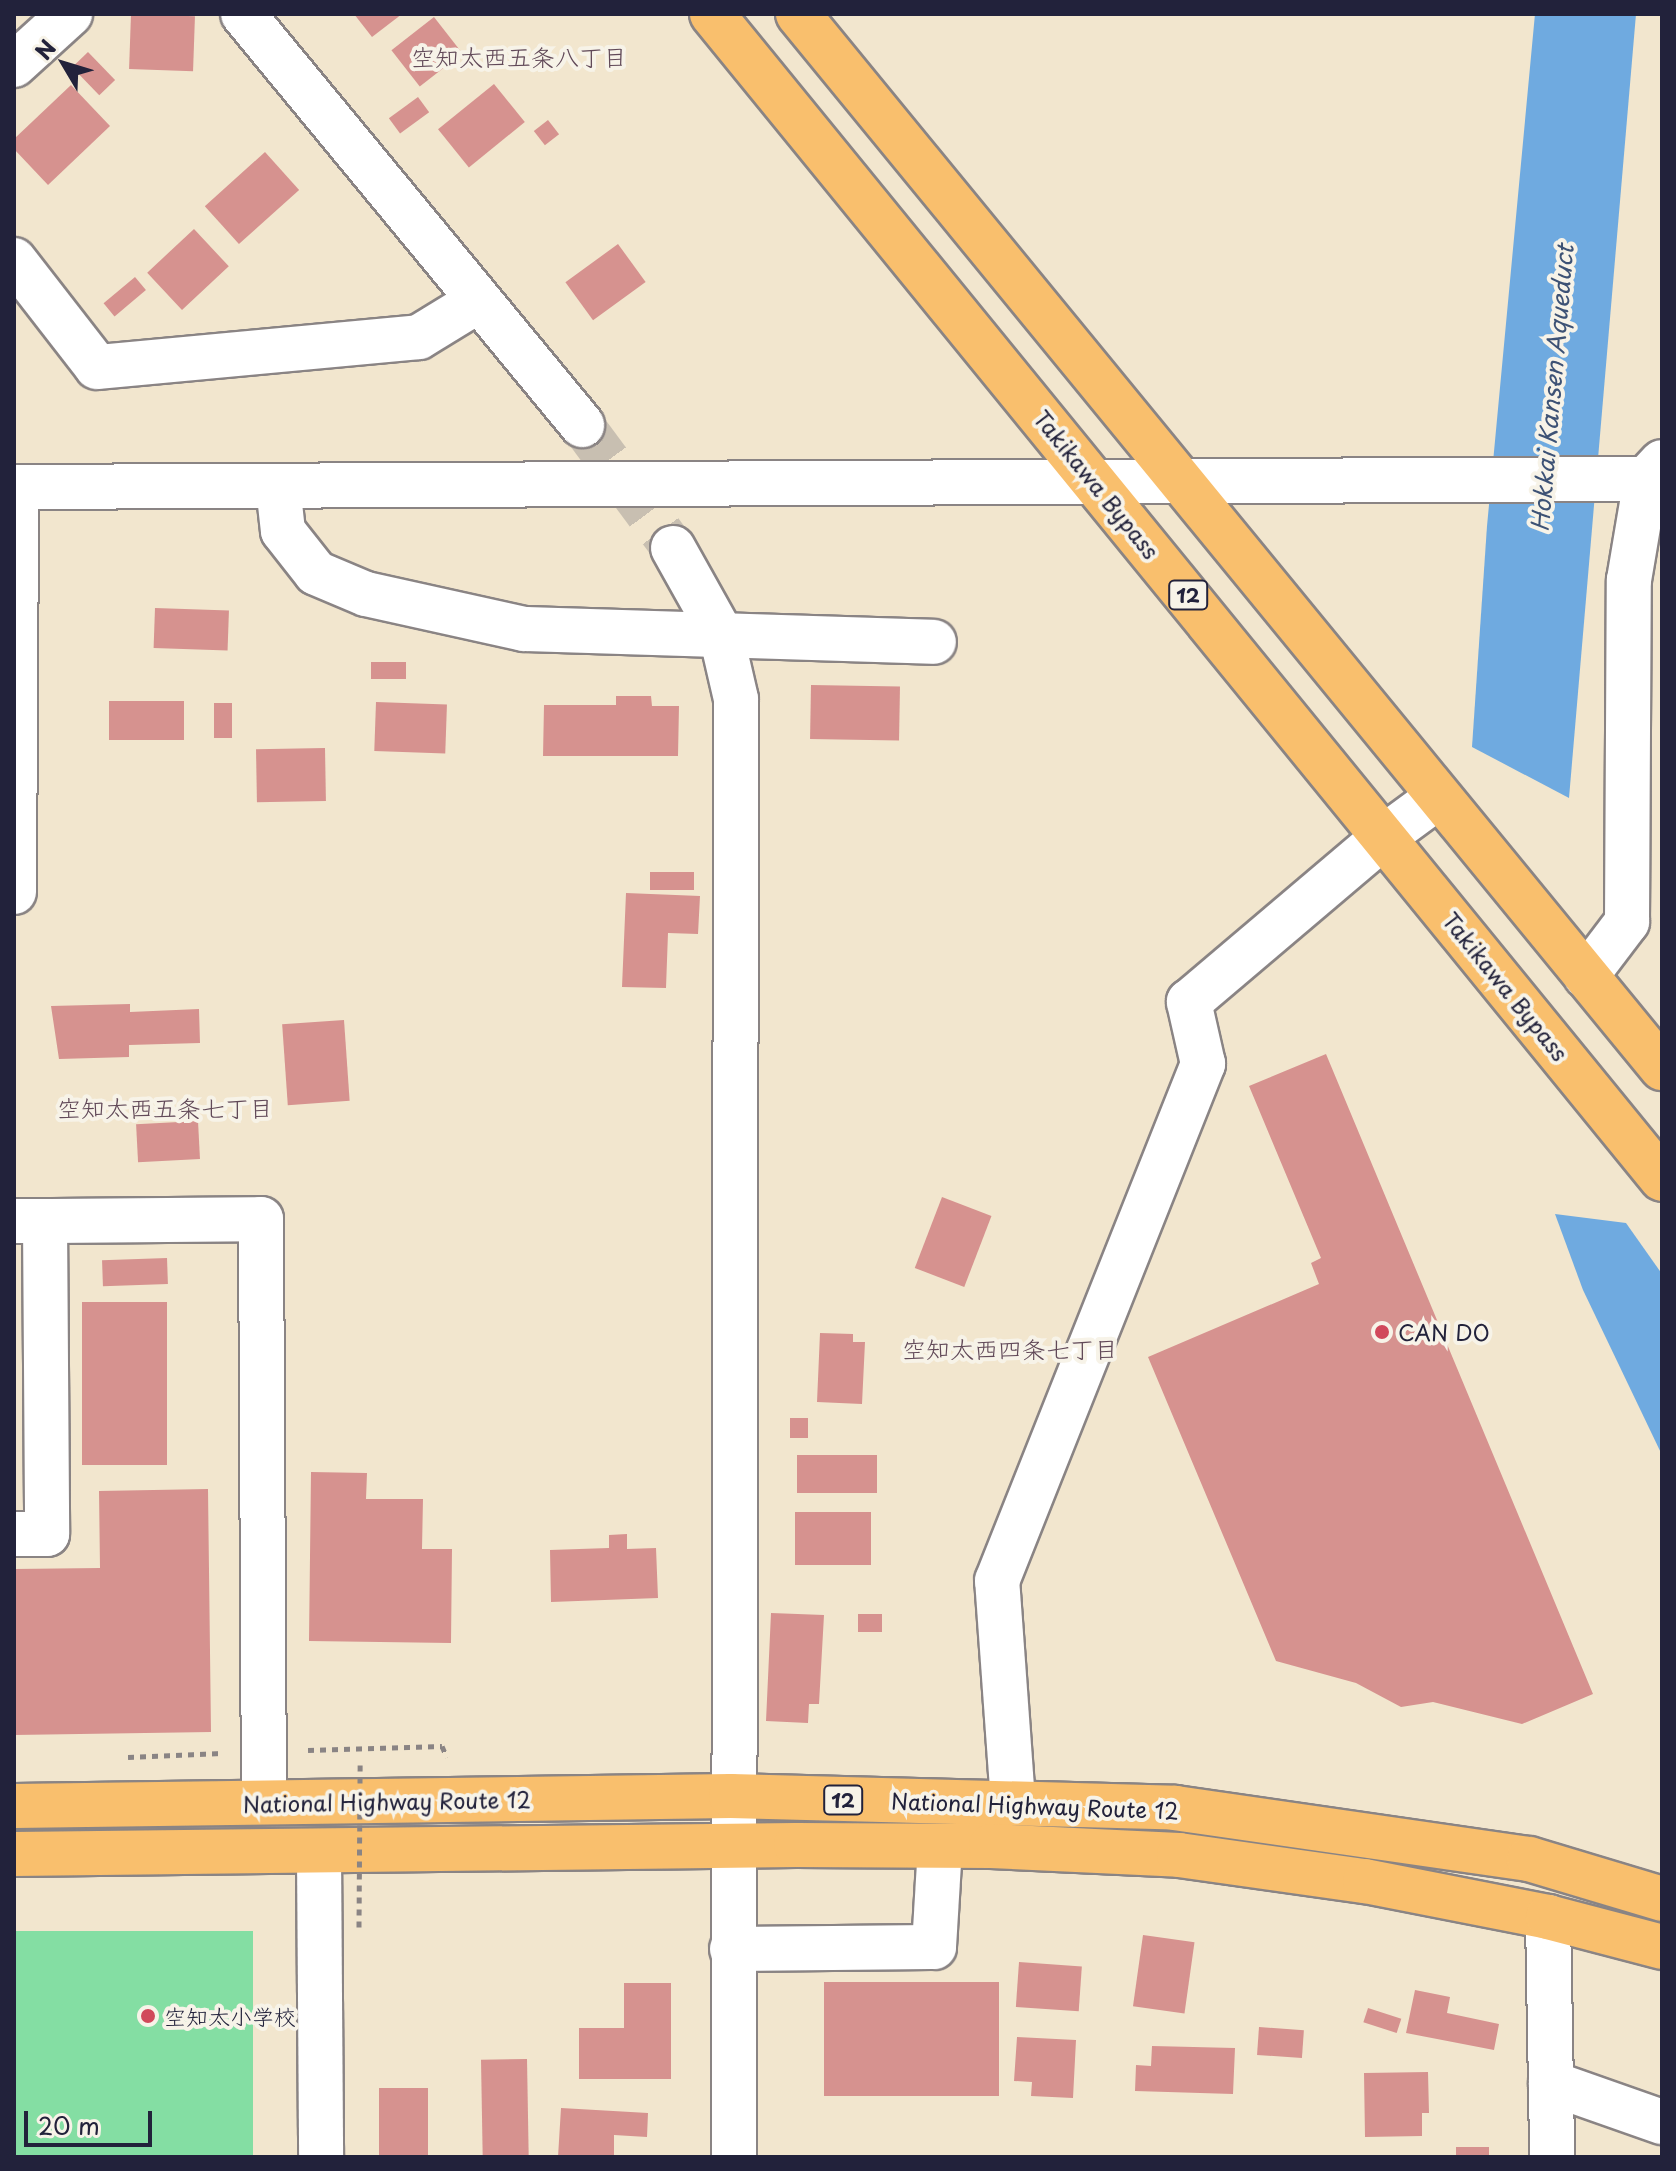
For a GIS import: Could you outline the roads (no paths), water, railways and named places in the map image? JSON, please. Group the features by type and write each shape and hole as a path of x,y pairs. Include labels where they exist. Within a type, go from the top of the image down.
{"highway":[{"name":"Takikawa Bypass","path":"712,14 1662,1179"},
{"path":"798,14 1662,1068"},
{"name":"National Highway Route 12","path":"14,1806 731,1796 1175,1808 1529,1859 1662,1899"},
{"name":"National Highway Route 12","path":"14,1854 940,1846 1179,1855 1365,1881 1548,1917 1662,1947"}],"street":[{"path":"14,65 70,14"},
{"path":"243,14 582,425"},
{"path":"14,260 97,367 419,337 478,301"},
{"path":"14,892 15,487 1458,482 1644,475 1629,580 1627,922 1586,976"},
{"path":"278,486 283,531 316,573 366,594 524,629 934,642"},
{"path":"673,548 721,634 736,699 731,1796 734,2157"},
{"path":"1013,1802 997,1581 1203,1064 1189,1002 1385,836 1438,797"},
{"path":"14,1534 47,1534 30,1221 261,1219 264,1802"},
{"path":"732,1949 934,1947 940,1846"},
{"path":"319,1853 321,2157"},
{"path":"1548,1917 1552,2157"},
{"path":"1551,2083 1662,2122"}],"water":[{"name":"Hokkai Kansen Aqueduct","path":"1535,14 1636,14 1569,798 1472,747 1487,526"},
{"path":"1555,1214 1626,1223 1662,1274 1662,1455 1583,1290"}],"tunnel":[{"path":"582,425 673,548"}],"place":[{"name":"CAN DO","path":"1382,1332"},
{"name":"空知太小学校","path":"148,2016"}],"district":[{"name":"空知太西五条八丁目","path":"519,57"},
{"name":"空知太西五条七丁目","path":"165,1108"},
{"name":"空知太西四条七丁目","path":"1010,1349"}]}
